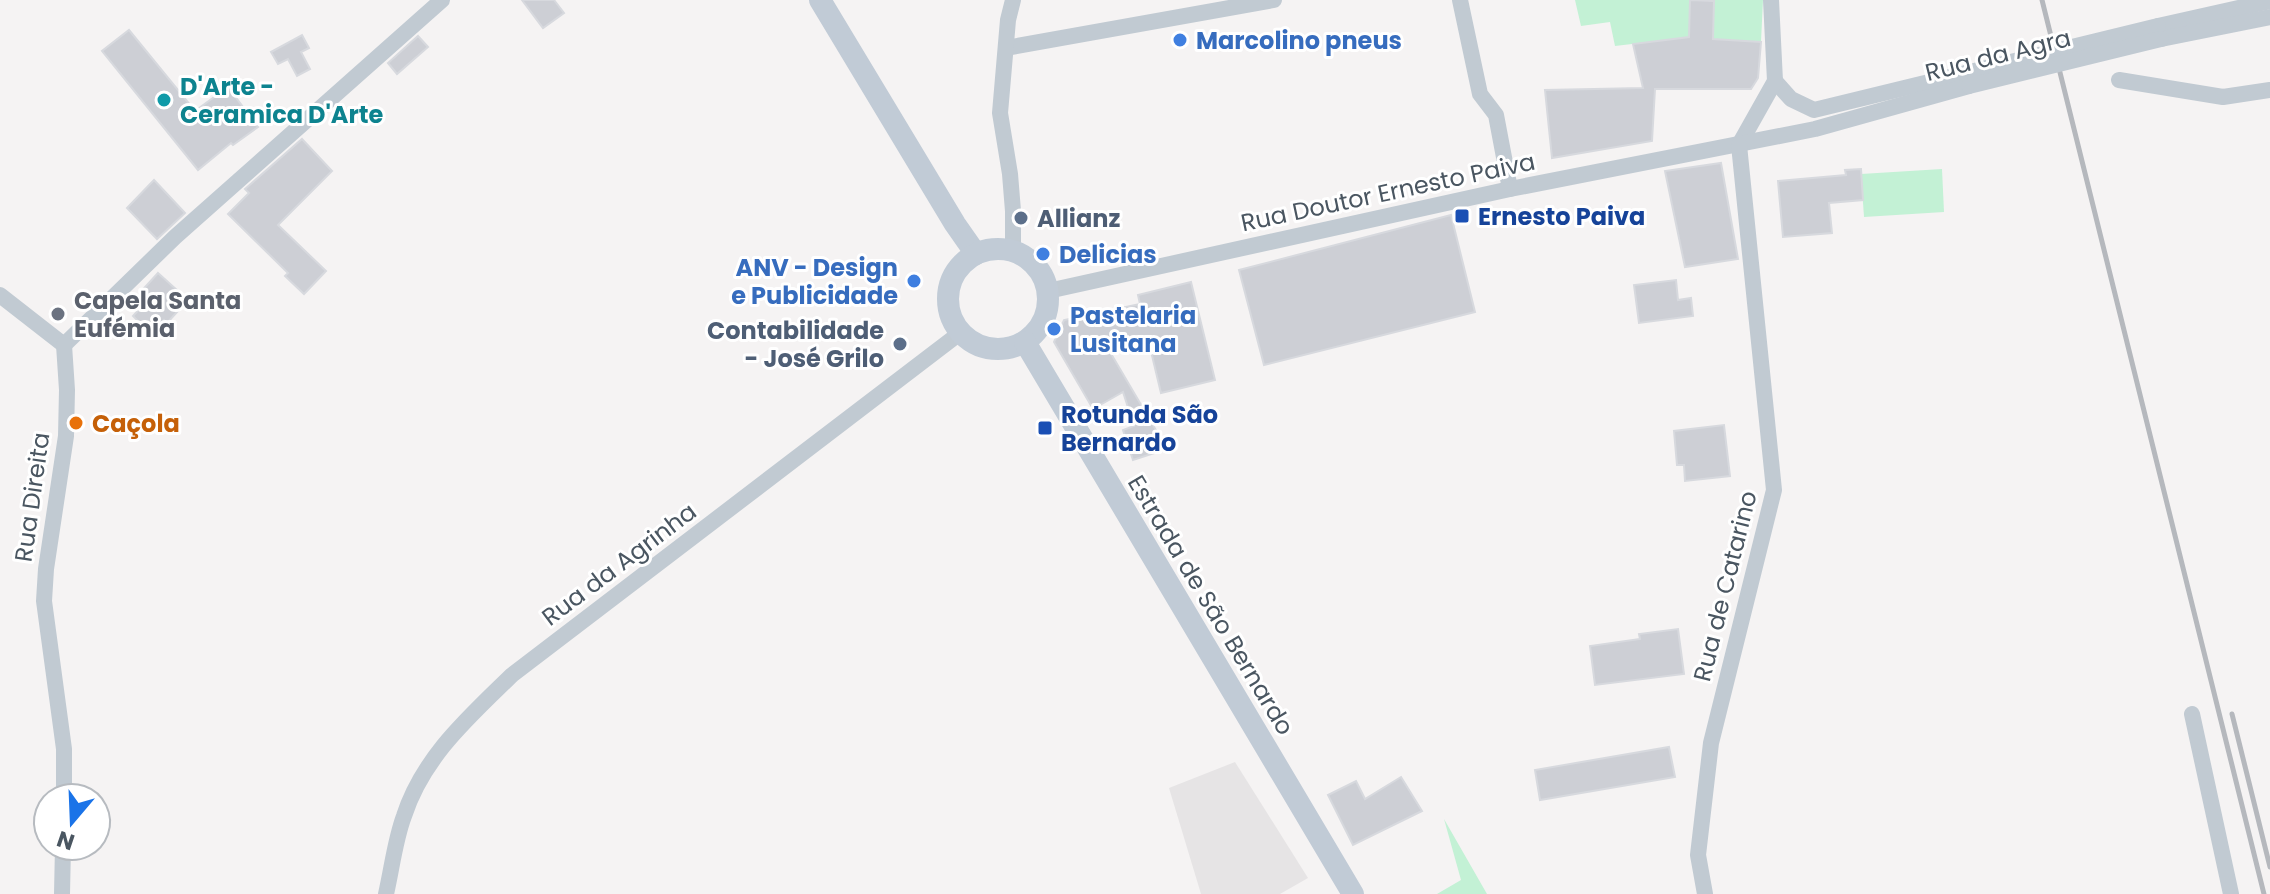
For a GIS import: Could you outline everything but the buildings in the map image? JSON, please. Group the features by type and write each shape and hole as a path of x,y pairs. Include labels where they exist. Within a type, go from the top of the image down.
{"main road":[{"path":"820,0 976,254"},
{"path":"1000,249 1013,251 1036,266 1048,291 1044,320 1025,342 1012,348 998,350 971,342 960,333 948,305 954,275 964,262 976,254 1000,249"},
{"name":"Estrada de São Bernardo","path":"1025,342 1353,894"}],"street":[{"path":"0,295 64,345 175,237 442,0"},
{"path":"1013,0 1000,113 1010,174 1013,251"},
{"path":"1006,48 1274,0"},
{"path":"1460,0 1480,94 1496,115 1510,189"},
{"path":"1739,145 1775,81 1771,0"},
{"name":"Rua da Agra","path":"1775,81 1791,99 1814,110 1968,79 2270,1"},
{"name":"Rua da Agra","path":"2159,32 2270,17"},
{"name":"Rua da Agra","path":"1739,145 1815,129 1968,79"},
{"path":"2119,80 2223,97 2270,90"},
{"name":"Rua Doutor Ernesto Paiva","path":"1048,291 1510,189 1739,145"},
{"name":"Rua de Catarino","path":"1705,894 1698,855 1711,743 1774,490 1739,145"},
{"name":"Rua da Agrinha","path":"386,894 404,815 422,775 447,739 512,675 960,333"},
{"name":"Rua Direita","path":"64,345 66,436 44,601 64,749 64,782"},
{"path":"2192,714 2231,894"},
{"path":"62,894 63,862"}],"shaded area":[{"path":"1235,762 1308,878 1280,894 1201,894 1169,788"}],"green space":[{"path":"1575,0 1763,0 1761,42 1683,38 1615,46 1610,22 1581,26"},
{"path":"1942,169 1944,212 1864,217 1861,174"},
{"path":"1444,819 1487,894 1437,894 1461,880"}],"railway":[{"path":"2042,0 2264,894"},
{"path":"2232,714 2270,867"}],"place":[{"name":"Marcolino pneus","path":"1180,40"},
{"name":"D'Arte - Ceramica D'Arte","path":"164,100"},
{"name":"Ernesto Paiva","path":"1462,216"},
{"name":"Allianz","path":"1021,218"},
{"name":"Delicias","path":"1043,254"},
{"name":"ANV - Design e Publicidade","path":"914,281"},
{"name":"Capela Santa Eufémia","path":"58,314"},
{"name":"Pastelaria Lusitana","path":"1054,329"},
{"name":"Contabilidade - José Grilo","path":"900,344"},
{"name":"Caçola","path":"76,423"},
{"name":"Rotunda São Bernardo","path":"1045,428"}]}
